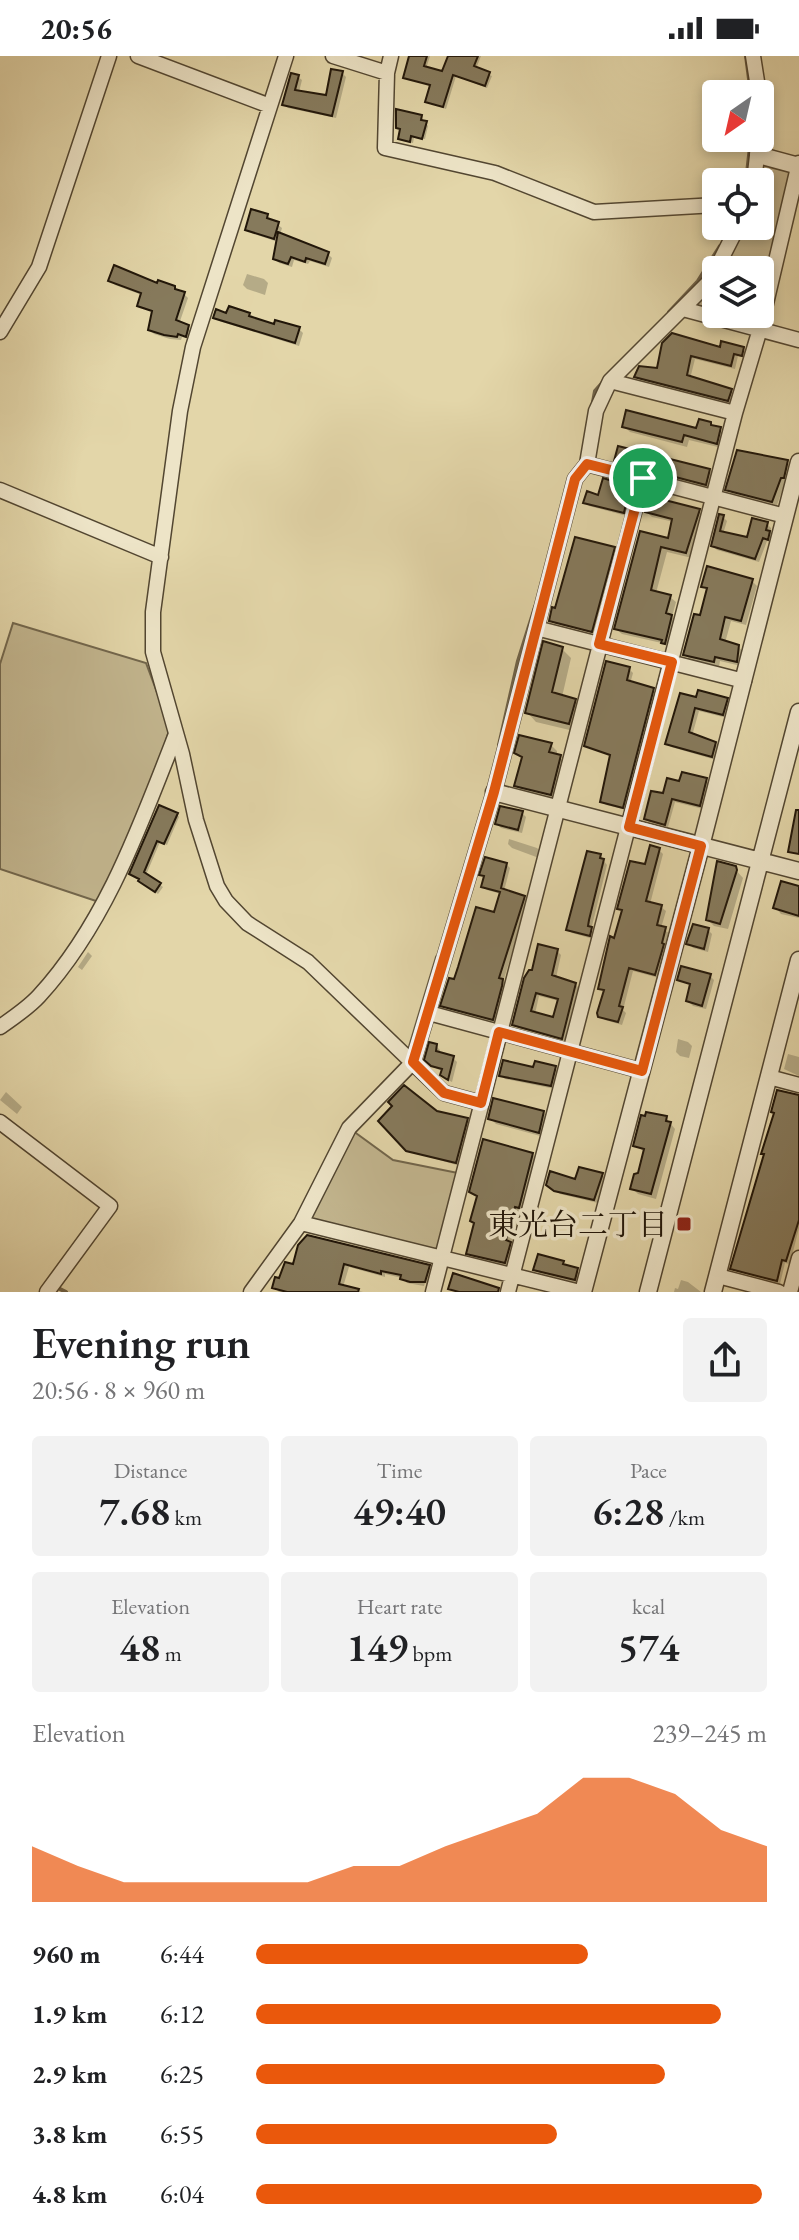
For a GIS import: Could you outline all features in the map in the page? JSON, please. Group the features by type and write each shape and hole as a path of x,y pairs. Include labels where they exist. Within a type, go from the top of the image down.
{"street":[{"path":"0,332 39,267 109,56"},
{"path":"138,56 270,106"},
{"path":"286,56 193,347 180,411 153,612 153,652 196,820 213,876 226,901 247,923 308,962 444,1093 481,1103"},
{"path":"333,56 387,73"},
{"path":"391,56 387,73 385,148 495,173 594,212 702,206"},
{"path":"753,56 757,80"},
{"path":"508,1292 735,413 760,329 799,165 772,152"},
{"path":"251,1292 301,1223 349,1128 413,1062 494,792 575,479 587,464 596,411 610,381 710,281 731,240"},
{"path":"683,309 799,340"},
{"path":"610,381 735,413"},
{"path":"301,1223 582,1292 799,462"},
{"path":"587,464 785,516"},
{"path":"433,1292 643,478"},
{"path":"0,490 161,557"},
{"path":"536,628 744,681"},
{"path":"648,1292 799,712"},
{"path":"0,1027 37,998 62,967 103,904 136,837 176,734"},
{"path":"494,792 799,871"},
{"path":"779,1292 716,1284 799,960"},
{"path":"429,1013 642,1071"},
{"path":"769,1077 799,1085"},
{"path":"0,1122 110,1206 49,1291"},
{"path":"790,1292 799,1258"}],"shaded area":[{"path":"758,155 798,165 774,269 774,256 718,256 729,240 774,240 774,168 758,168"},
{"path":"702,280 702,314 683,309"},
{"path":"13,623 146,663 170,727 153,784 99,902 0,869 0,664"},
{"path":"349,1128 393,1160 463,1174 441,1258 301,1223"}],"building":[{"path":"409,56 427,56 424,66 442,71 448,56 478,56 474,66 490,72 485,86 453,75 443,107 425,102 430,85 403,78"},
{"path":"331,69 343,71 332,116 282,105 291,73 299,75 295,90 326,95"},
{"path":"396,109 422,115 421,120 427,121 422,139 411,136 410,142 398,139 400,129 396,128"},
{"path":"251,209 268,214 267,218 279,222 274,239 245,230"},
{"path":"278,232 329,252 325,264 306,258 305,262 291,257 288,264 273,259"},
{"path":"114,265 185,292 176,320 189,325 186,337 148,330 152,311 137,306 141,293 108,281"},
{"path":"229,306 274,324 275,320 300,327 295,343 213,318 216,309 226,313"},
{"path":"672,333 720,347 721,341 744,347 742,356 734,354 731,366 691,356 687,375 732,389 728,401 634,377 639,366 657,368 662,343"},
{"path":"626,410 696,428 699,419 711,422 711,425 721,427 717,444 684,435 682,442 622,427"},
{"path":"618,446 710,469 706,485 614,461"},
{"path":"737,450 788,460 784,478 781,478 772,502 725,490"},
{"path":"603,478 622,484 620,492 628,494 624,513 583,503 587,491 598,495"},
{"path":"649,496 700,509 686,553 661,547 651,590 671,595 666,613 672,615 665,644 661,643 662,640 614,629 640,531 668,538 672,519 645,512"},
{"path":"719,514 724,515 720,531 747,537 752,518 768,522 768,540 763,538 755,559 711,546"},
{"path":"575,537 615,547 592,632 549,621"},
{"path":"707,566 753,579 741,621 725,617 720,639 739,645 737,662 715,657 714,662 683,655 694,614 700,615 707,588 701,587"},
{"path":"543,641 563,647 552,692 576,699 569,724 525,713"},
{"path":"606,661 630,667 627,680 654,688 623,808 600,802 610,755 584,746"},
{"path":"698,690 728,698 723,715 695,708 689,732 716,742 712,757 665,744 680,693 696,697"},
{"path":"519,735 552,743 549,752 561,755 551,795 514,786 522,757 514,753"},
{"path":"682,772 707,778 700,806 672,799 665,825 644,819 651,791 663,793 667,778 679,781"},
{"path":"159,805 178,813 164,844 157,841 144,872 161,883 155,892 129,874"},
{"path":"500,806 523,811 518,830 495,824"},
{"path":"796,810 799,810 799,854 788,852"},
{"path":"650,845 660,848 646,901 662,905 657,925 666,927 664,944 655,975 629,968 618,1022 598,1017 604,990 598,989 610,936 614,938 622,910 617,909 630,861 645,864"},
{"path":"587,851 601,854 600,858 604,859 589,920 588,926 592,927 590,936 566,930"},
{"path":"485,857 507,863 501,888 525,896 499,978 503,979 502,986 493,1020 440,1006 449,978 454,979 476,907 494,912 500,892 481,887 484,876 479,875"},
{"path":"717,861 736,866 737,870 720,924 706,920"},
{"path":"781,881 799,886 799,916 773,908"},
{"path":"693,924 709,928 704,949 686,944"},
{"path":"538,944 558,949 552,975 576,983 562,1039 512,1025 524,978 532,970","holes":["536,993 558,999 553,1017 531,1011"]},
{"path":"681,966 711,974 702,1006 686,1001 690,984 677,980"},
{"path":"429,1042 437,1044 436,1051 454,1056 448,1080 440,1075 442,1069 424,1060"},
{"path":"503,1060 533,1067 535,1061 556,1066 551,1086 499,1076"},
{"path":"404,1085 437,1111 468,1118 456,1163 406,1151 378,1121 392,1106 388,1102"},
{"path":"777,1090 799,1095 799,1220 786,1261 782,1260 777,1281 730,1269 764,1154 761,1154 774,1113 771,1112"},
{"path":"493,1098 544,1111 539,1133 488,1119"},
{"path":"646,1112 667,1116 666,1121 671,1122 651,1194 630,1189 644,1149 633,1146 641,1115 645,1116"},
{"path":"483,1139 533,1153 519,1208 515,1207 506,1240 511,1242 505,1263 466,1254 477,1196 469,1192"},
{"path":"579,1167 603,1173 594,1200 554,1191 546,1185 550,1171 575,1179"},
{"path":"307,1235 430,1265 425,1282 410,1282 400,1279 401,1275 381,1271 381,1274 344,1264 339,1284 359,1289 358,1292 287,1292 272,1288 285,1262 293,1264 298,1245"},
{"path":"538,1254 578,1268 575,1280 533,1270"},
{"path":"453,1273 499,1288 498,1292 448,1289"}],"waterway":[{"path":"746,56 749,80"},
{"path":"748,168 749,152"},
{"path":"669,312 698,281 720,246"},
{"path":"593,402 595,391 603,382"},
{"path":"499,745 518,661 535,607"},
{"path":"409,1050 437,957"},
{"path":"56,1287 66,1292"}],"place":[{"name":"東光台二丁目","path":"684,1224"}],"route":[{"path":"587,464 643,478 599,644 672,662 629,827 701,846 642,1071 499,1032 481,1103 444,1093 413,1062 494,792 575,479 587,464"}]}
